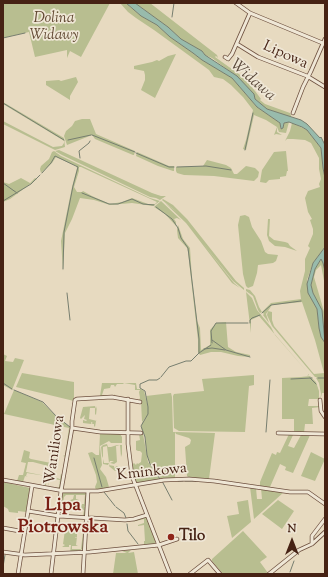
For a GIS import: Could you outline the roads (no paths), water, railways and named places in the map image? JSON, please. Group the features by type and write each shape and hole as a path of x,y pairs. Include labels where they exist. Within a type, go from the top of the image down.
{"street":[{"path":"236,3 241,5 250,13 324,42 303,87 293,113"},
{"path":"225,57 228,59 237,44 250,13"},
{"name":"Lipowa","path":"237,44 258,56 308,77 325,86"},
{"name":"Waniliowa","path":"52,574 61,491 72,428 75,400 106,397 128,399"},
{"path":"140,402 128,399 130,461 135,485 170,574"},
{"path":"320,400 321,411 325,418"},
{"path":"72,428 100,432 141,433"},
{"path":"278,433 325,434"},
{"name":"Kminkowa","path":"3,480 61,491 88,491 176,479 220,481 290,491 308,492 325,504"},
{"path":"18,574 32,486"},
{"path":"83,574 88,491"},
{"path":"28,512 58,516 127,520 147,515"},
{"path":"312,544 312,536 325,519"},
{"path":"3,528 25,532"},
{"path":"269,574 299,550 312,544 325,532"},
{"path":"3,552 22,555 85,553 159,545 177,539"},
{"path":"190,574 208,560 220,574"}],"waterway":[{"path":"172,17 174,3"},
{"path":"3,38 25,33"},
{"path":"3,103 64,140"},
{"path":"245,150 253,113"},
{"path":"68,140 91,135"},
{"path":"92,135 135,152"},
{"path":"80,158 79,151 90,141"},
{"path":"136,153 169,167 174,167"},
{"path":"42,173 55,156 78,167 64,232 63,269"},
{"path":"177,167 206,166 231,170"},
{"path":"3,201 31,184 40,175"},
{"path":"3,183 17,193"},
{"path":"82,193 109,204 118,204 132,199 143,204 154,205"},
{"path":"156,207 172,219 178,228 181,238 188,248 199,339 199,353"},
{"path":"67,293 70,320"},
{"path":"262,313 271,305 301,301"},
{"path":"250,323 252,318 260,315"},
{"path":"212,343 211,331 216,323 248,323"},
{"path":"212,340 226,350 250,357"},
{"path":"161,377 169,367 186,361 191,361 199,353 211,345"},
{"path":"204,349 212,348 225,350"},
{"path":"160,378 157,380 149,380 140,384 140,388 145,391 148,407 148,414 141,426 145,437 147,455 150,464 160,479"},
{"path":"310,378 316,384"},
{"path":"291,379 312,378"},
{"path":"318,378 324,378"},
{"path":"266,432 270,380"},
{"path":"3,383 12,389"},
{"path":"14,390 43,402 56,416 70,427"},
{"path":"94,458 102,487"},
{"path":"162,481 172,500"},
{"path":"178,481 183,481"},
{"path":"185,481 199,481"},
{"path":"104,492 115,506"},
{"path":"116,507 124,513 126,518"},
{"path":"127,524 128,531 138,544"},
{"path":"3,567 5,555"},
{"path":"290,572 294,561"}],"place":[{"name":"Tilo","path":"171,537"}],"district":[{"name":"Lipa Piotrowska","path":"63,518"}],"park label":[{"name":"Dolina Widawy","path":"54,28"}],"water label":[{"name":"Widawa","path":"252,81"}]}
